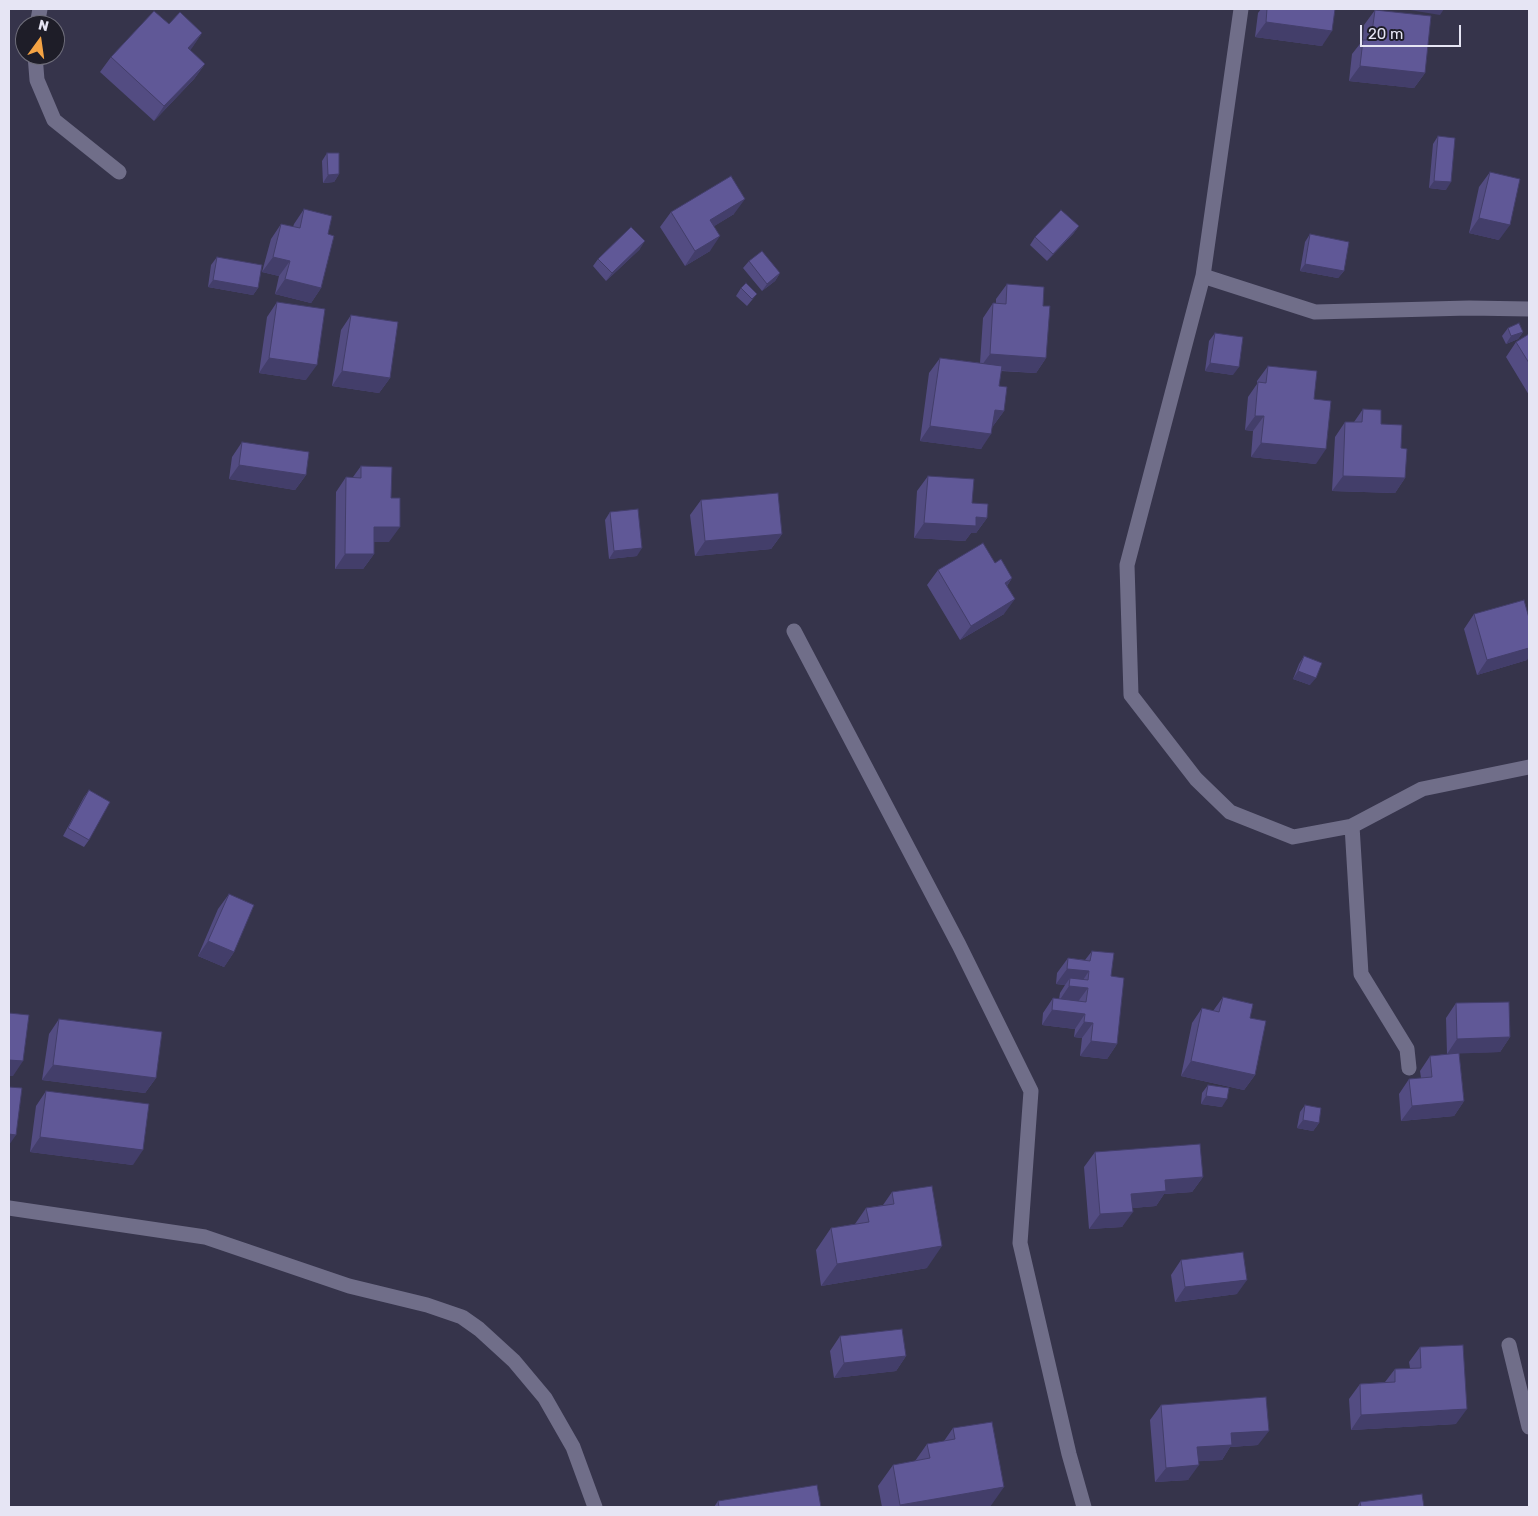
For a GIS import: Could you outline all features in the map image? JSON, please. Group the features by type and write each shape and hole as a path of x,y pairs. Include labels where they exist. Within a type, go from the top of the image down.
{"street":[{"path":"1241,9 1203,276 1127,565 1131,695 1196,779 1230,812 1293,837 1352,826 1422,789 1529,768"},
{"path":"35,65 37,80 54,120 119,172"},
{"path":"1203,276 1315,312 1529,309"},
{"path":"794,631 954,936 1032,1091 1020,1243 1084,1507"},
{"path":"1352,826 1361,974 1407,1049 1409,1068"},
{"path":"9,1208 205,1237 350,1286 427,1305 462,1317 479,1329 514,1361 544,1398 573,1447 595,1507"},
{"path":"1509,1345 1529,1427"}],"building":[{"path":"1267,9 1335,9 1332,31 1266,22"},
{"path":"1375,10 1431,16 1425,73 1360,66 1363,40 1371,40"},
{"path":"154,11 169,24 180,12 202,33 188,48 205,64 164,106 111,57"},
{"path":"1438,136 1455,138 1451,182 1434,181"},
{"path":"327,153 339,153 339,174 328,175"},
{"path":"1490,172 1520,179 1510,225 1479,218"},
{"path":"731,176 745,199 710,220 720,236 695,251 671,212"},
{"path":"304,209 332,216 328,234 334,236 321,288 285,279 290,261 273,257 281,224 300,228"},
{"path":"1061,210 1079,226 1053,254 1035,237"},
{"path":"631,227 645,241 612,273 598,259"},
{"path":"1310,234 1349,242 1344,271 1305,264"},
{"path":"762,251 780,273 767,284 749,261"},
{"path":"217,257 262,265 258,288 213,280"},
{"path":"746,283 757,294 752,299 741,288"},
{"path":"1007,284 1044,287 1043,306 1050,306 1046,358 990,354 993,303 1006,304"},
{"path":"277,302 325,309 317,365 269,358"},
{"path":"351,315 398,322 390,378 342,371"},
{"path":"1519,323 1523,332 1511,336 1508,328"},
{"path":"1215,333 1243,337 1239,367 1210,363"},
{"path":"1529,334 1529,363 1516,342"},
{"path":"940,358 1002,366 999,386 1007,387 1004,411 995,410 991,434 930,426"},
{"path":"1268,366 1317,371 1314,399 1331,401 1326,449 1261,443 1264,416 1255,416 1258,382 1266,383"},
{"path":"1363,409 1381,410 1381,424 1402,425 1401,448 1407,449 1405,478 1343,476 1345,422 1362,422"},
{"path":"242,442 309,452 306,475 239,465"},
{"path":"361,466 392,467 391,498 400,498 400,527 374,527 374,554 345,554 346,477 361,478"},
{"path":"928,476 974,479 972,503 988,504 987,518 976,517 976,526 924,523"},
{"path":"778,493 782,534 705,541 701,500"},
{"path":"638,509 642,548 614,551 610,512"},
{"path":"983,543 995,563 1001,559 1012,578 1005,583 1015,599 971,626 938,570"},
{"path":"1524,600 1529,618 1529,648 1487,660 1474,614"},
{"path":"1304,656 1322,663 1316,678 1298,671"},
{"path":"89,790 110,802 89,840 68,828"},
{"path":"229,894 254,905 234,952 208,941"},
{"path":"1092,951 1114,953 1111,976 1124,978 1117,1044 1091,1041 1093,1023 1084,1022 1085,1014 1052,1010 1053,998 1086,1002 1088,988 1069,986 1070,978 1088,980 1089,971 1067,969 1068,958 1090,961"},
{"path":"1223,997 1253,1004 1250,1018 1266,1021 1255,1075 1191,1061 1202,1008 1219,1012"},
{"path":"1509,1002 1510,1037 1457,1039 1456,1003"},
{"path":"9,1013 29,1015 23,1061 9,1060"},
{"path":"59,1019 162,1032 156,1078 53,1065"},
{"path":"1459,1053 1464,1101 1412,1106 1409,1079 1432,1077 1430,1056"},
{"path":"1208,1085 1229,1088 1227,1099 1206,1096"},
{"path":"9,1087 22,1088 16,1135 9,1134"},
{"path":"46,1091 149,1104 143,1150 40,1137"},
{"path":"1305,1105 1321,1108 1319,1123 1303,1120"},
{"path":"1200,1144 1203,1177 1165,1180 1166,1191 1131,1194 1133,1212 1100,1214 1095,1152"},
{"path":"932,1186 942,1246 837,1264 831,1228 869,1222 866,1208 894,1204 892,1192"},
{"path":"1243,1252 1247,1280 1185,1287 1181,1260"},
{"path":"902,1329 906,1356 844,1363 840,1336"},
{"path":"1463,1345 1467,1409 1361,1415 1360,1384 1395,1382 1395,1369 1421,1368 1420,1347"},
{"path":"1266,1397 1269,1431 1231,1433 1232,1445 1197,1447 1199,1465 1166,1468 1161,1405"},
{"path":"992,1422 1004,1487 900,1505 893,1465 930,1458 927,1444 955,1439 953,1428"},
{"path":"817,1485 821,1507 719,1507 718,1501"},
{"path":"1422,1494 1424,1507 1361,1507 1360,1502"}]}
